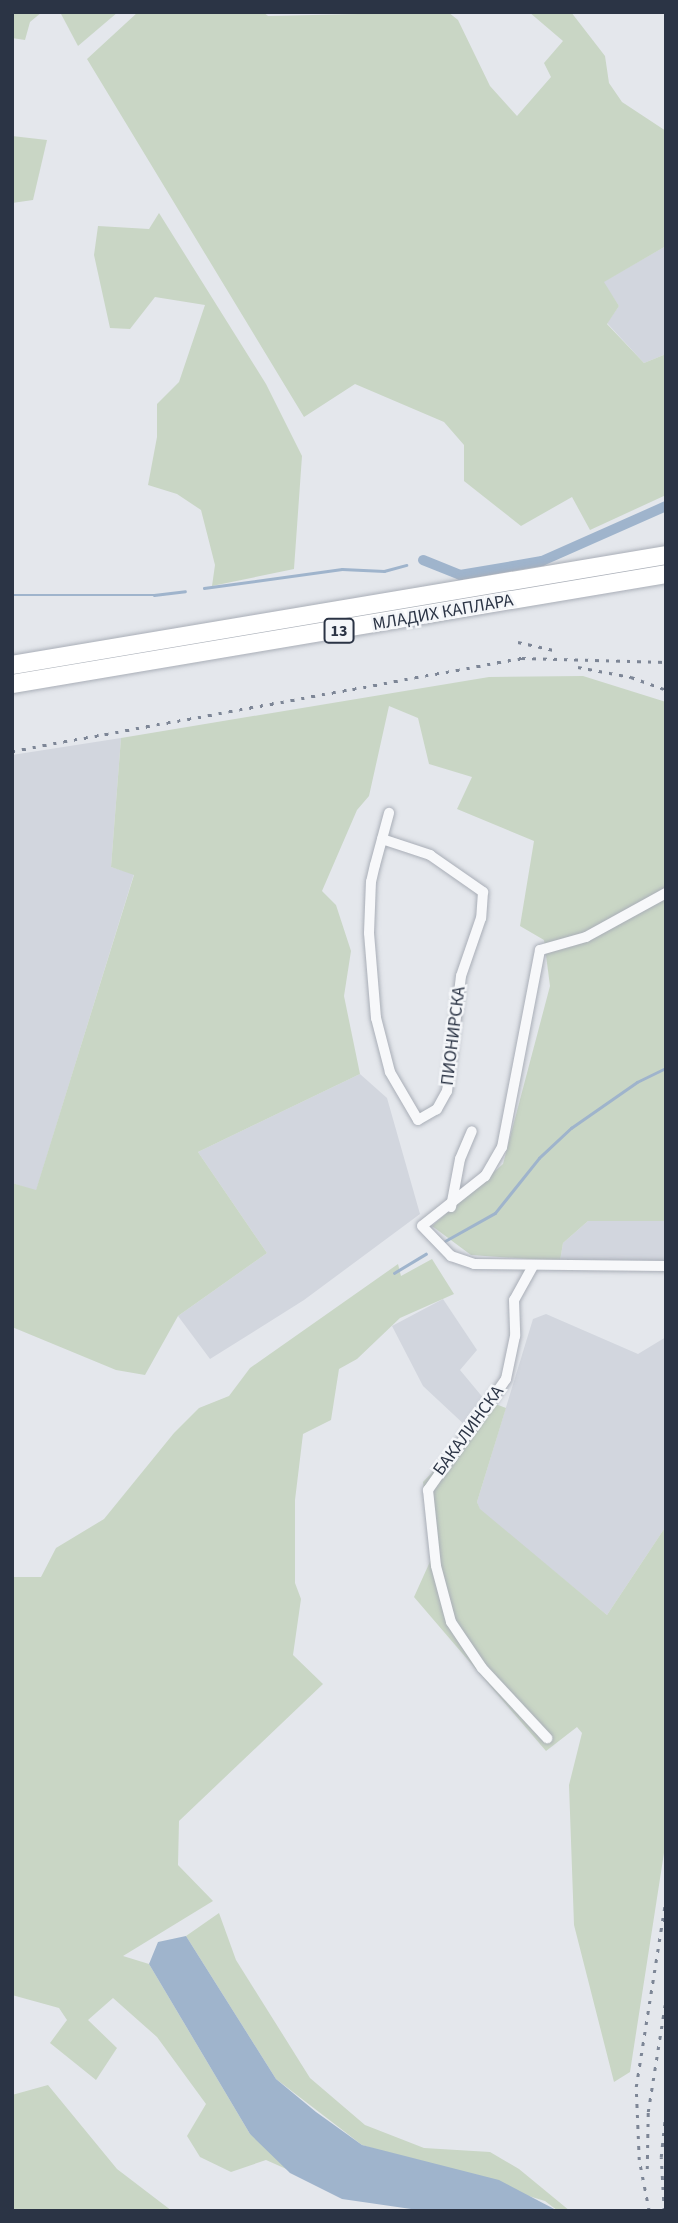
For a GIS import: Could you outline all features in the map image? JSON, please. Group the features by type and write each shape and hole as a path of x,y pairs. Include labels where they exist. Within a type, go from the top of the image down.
{"highway":[{"name":"МЛАДИХ КАПЛАРА","path":"12,665 666,555"},
{"name":"МЛАДИХ КАПЛАРА","path":"12,684 666,575"}],"street":[{"name":"ПИОНИРСКА","path":"382,839 429,855 476,884 484,901 461,976 447,1091 437,1108 418,1120 390,1072 376,1018 369,933 371,882 382,839 389,813"},
{"path":"666,893 586,937 540,950 502,1147 485,1176 451,1207 422,1226 451,1256 474,1264 666,1266"},
{"path":"451,1207 460,1159 472,1132"},
{"name":"БАКАЛИНСКА","path":"533,1266 514,1300 515,1336 506,1379 428,1490 436,1566 451,1622 482,1668 547,1738"}],"shaded area":[{"path":"666,246 666,354 644,363 607,323 619,306 603,282"},
{"path":"121,738 111,867 134,874 36,1191 12,1183 12,755"},
{"path":"360,1074 387,1098 420,1214 304,1300 210,1359 178,1316 267,1253 198,1152"},
{"path":"588,1221 666,1221 666,1261 560,1261 563,1243"},
{"path":"443,1299 477,1350 460,1370 485,1400 468,1428 423,1386 392,1326"},
{"path":"546,1314 638,1354 666,1337 666,1526 607,1615 480,1510 477,1502 533,1319"}],"green space":[{"path":"12,12 42,12 30,22 25,40 12,38"},
{"path":"60,12 118,12 78,46"},
{"path":"138,12 263,12 268,16 448,12 458,20 490,86 517,116 551,77 544,63 563,41 529,12 571,12 605,56 609,83 622,102 666,131 666,246 604,282 619,306 607,324 644,363 666,354 666,495 590,530 572,497 521,526 464,481 464,445 444,422 355,384 304,417 87,59"},
{"path":"12,136 47,140 33,200 12,203"},
{"path":"159,213 266,384 302,456 294,569 212,586 215,565 201,510 177,494 148,485 157,437 157,404 179,382 205,305 155,297 130,329 110,328 94,255 98,226 149,229"},
{"path":"583,676 666,702 666,1221 588,1221 563,1243 560,1261 471,1255 432,1226 503,1164 550,986 544,940 520,926 534,841 457,809 472,777 429,764 418,718 389,706 369,796 357,810 322,891 336,905 351,951 344,996 360,1074 198,1152 267,1253 178,1316 145,1375 116,1370 12,1327 12,1183 36,1190 134,875 111,867 121,738 489,677"},
{"path":"432,1259 454,1294 400,1318 357,1359 339,1369 331,1420 303,1434 295,1500 295,1583 301,1599 293,1655 323,1684 179,1821 178,1865 213,1901 123,1956 149,1964 250,2134 318,2183 266,2160 231,2172 200,2157 187,2136 206,2104 157,2037 113,1998 88,2020 117,2048 96,2080 50,2043 67,2020 59,2008 12,1995 12,1577 41,1577 56,1548 104,1519 174,1433 199,1408 229,1396 250,1368 398,1264 401,1276"},
{"path":"485,1400 506,1408 477,1502 480,1509 607,1615 666,1526 666,1840 630,2072 614,2082 574,1925 569,1785 582,1733 577,1727 546,1751 414,1597 433,1555 423,1482 451,1453"},
{"path":"219,1913 236,1960 310,2078 365,2125 424,2148 490,2152 519,2169 570,2211 558,2211 545,2201 362,2145 276,2079 186,1936"},
{"path":"48,2085 117,2169 172,2211 12,2211 12,2095"}],"water":[{"path":"186,1936 276,2079 316,2112 362,2145 499,2180 558,2211 425,2211 342,2199 290,2173 250,2134 149,1964 158,1942"}],"waterway":[{"path":"423,560 460,575 542,561 666,506"},
{"path":"204,588 342,569 384,571 406,565"},
{"path":"12,595 154,595 185,591"},
{"path":"445,1241 495,1213 539,1158 571,1128 637,1082 666,1068"},
{"path":"394,1273 426,1254"}],"railway":[{"path":"518,642 558,651"},
{"path":"12,751 522,658 666,662"},
{"path":"578,667 631,677 666,690"},
{"path":"649,2211 639,2160 636,2087 666,1898"},
{"path":"647,2169 648,2112 666,1998"},
{"path":"664,2211 661,2157 666,2109"}]}
